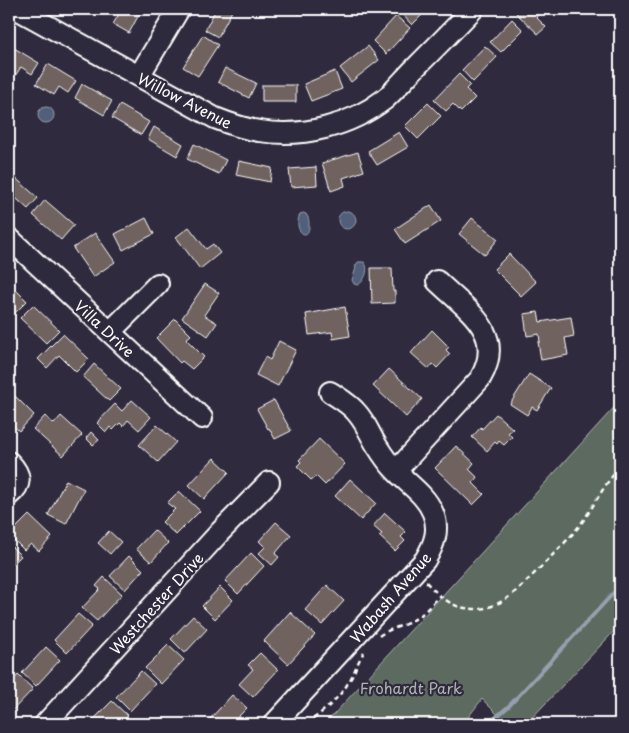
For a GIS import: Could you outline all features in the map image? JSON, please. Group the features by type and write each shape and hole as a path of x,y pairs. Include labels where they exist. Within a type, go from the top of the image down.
{"street":[{"name":"Willow Avenue","path":"18,9 216,118 236,126 260,132 287,133 328,128 365,112 386,98 473,9"},
{"path":"139,76 179,9"},
{"name":"Villa Drive","path":"9,238 202,418"},
{"path":"396,471 480,379 489,357 489,343 486,331 478,319 437,281"},
{"path":"110,332 158,284"},
{"name":"Wabash Avenue","path":"274,724 415,572 425,560 436,537 436,525 428,503 396,471 377,446 357,412 330,392"},
{"path":"9,462 15,468 19,481 15,490 9,495"},
{"name":"Westchester Drive","path":"45,724 220,532 269,482"}],"path":[{"path":"375,638 422,615 439,596 457,606 472,609 488,607 503,601 572,534 585,518 608,481 620,468"},
{"path":"306,724 332,704 340,694 350,680 365,650"}],"green space":[{"name":"Frohardt Park","path":"620,401 620,625 526,724 507,724 482,699 463,724 325,724"}],"water":[{"path":"46,107 52,109 54,115 52,121 46,123 40,121 38,115 40,109"},
{"path":"347,211 353,214 356,220 353,226 347,229 341,226 338,220 341,214"},
{"path":"300,214 307,215 309,223 308,231 304,234 299,230 298,226"},
{"path":"358,262 364,262 367,271 363,281 358,285 354,284 352,280"}],"building":[{"path":"122,9 142,9 129,33 113,24"},
{"path":"216,9 233,9 218,37 205,30"},
{"path":"295,9 310,9 298,14"},
{"path":"403,9 428,9 412,25 400,12"},
{"path":"520,9 544,9 536,17 546,27 538,34 516,13"},
{"path":"396,16 410,28 386,54 373,41"},
{"path":"512,19 523,30 501,52 490,42"},
{"path":"203,35 218,45 198,76 183,67"},
{"path":"9,45 39,63 32,74 21,67 15,76 9,72"},
{"path":"368,46 379,60 351,82 340,68"},
{"path":"485,46 497,57 473,82 462,70"},
{"path":"48,64 76,81 68,93 59,87 54,95 36,84"},
{"path":"225,68 256,83 249,98 218,82"},
{"path":"335,71 342,89 311,101 304,84"},
{"path":"459,74 470,85 466,89 475,98 461,112 453,104 446,111 434,100"},
{"path":"82,84 112,101 104,115 75,98"},
{"path":"262,85 296,85 296,102 262,102"},
{"path":"428,103 441,116 418,139 405,126"},
{"path":"120,105 149,122 141,135 112,118"},
{"path":"154,127 183,144 177,156 148,139"},
{"path":"399,132 408,147 377,165 368,151"},
{"path":"194,144 226,160 219,174 187,159"},
{"path":"358,152 364,171 343,178 345,186 331,191 322,163"},
{"path":"239,161 272,168 270,182 236,175"},
{"path":"316,167 317,185 291,187 289,169"},
{"path":"11,174 38,198 28,209 9,192 9,176"},
{"path":"45,200 74,225 61,240 33,215"},
{"path":"431,205 441,221 405,244 395,229"},
{"path":"146,218 154,234 123,250 115,234"},
{"path":"472,218 498,239 485,255 459,234"},
{"path":"189,227 206,249 213,244 220,253 200,269 176,237"},
{"path":"95,233 115,262 93,277 73,248"},
{"path":"509,254 536,282 521,296 494,269"},
{"path":"371,268 392,268 395,303 372,304"},
{"path":"9,283 27,301 15,313 9,307"},
{"path":"205,284 219,293 204,315 217,323 208,336 182,318"},
{"path":"33,305 59,330 46,343 20,318"},
{"path":"345,307 350,336 333,339 332,332 309,335 306,314"},
{"path":"538,312 540,322 571,317 574,336 565,338 568,355 541,360 538,342 540,342 539,334 527,336 524,314"},
{"path":"175,319 191,335 186,339 204,357 192,369 182,361 180,363 156,338"},
{"path":"432,330 449,347 446,350 450,354 437,368 433,364 429,369 411,353"},
{"path":"63,334 89,359 76,372 59,355 47,368 38,359"},
{"path":"279,341 296,350 278,386 256,375 265,357 270,360"},
{"path":"94,364 121,389 109,401 83,377"},
{"path":"389,369 422,399 406,417 373,386"},
{"path":"529,374 551,388 537,410 532,407 527,415 510,404"},
{"path":"9,390 34,415 19,431 10,423 13,420 9,416"},
{"path":"132,400 151,417 139,430 128,420 123,426 120,423 113,430 110,427 106,432 97,423 115,404 122,411"},
{"path":"274,400 291,431 275,439 257,409"},
{"path":"496,414 513,429 508,433 512,437 504,445 499,441 497,444 495,442 487,451 472,437"},
{"path":"45,416 54,424 61,416 82,435 63,456 33,429"},
{"path":"157,425 176,442 158,462 139,445"},
{"path":"91,432 99,440 93,445 86,438"},
{"path":"319,439 345,464 325,485 316,476 311,480 297,466 301,462 299,460"},
{"path":"456,446 474,463 469,469 477,477 473,483 484,494 473,505 435,468"},
{"path":"214,458 229,472 204,499 189,485"},
{"path":"350,479 376,503 361,520 335,496"},
{"path":"66,480 84,489 66,524 48,515"},
{"path":"179,491 200,511 176,535 162,522 175,509 167,503"},
{"path":"385,513 406,532 401,537 405,541 395,551 379,536 382,534 373,526"},
{"path":"29,515 52,537 39,551 31,544 24,550 9,535"},
{"path":"276,522 291,535 275,554 279,557 272,565 259,553 265,547 259,541"},
{"path":"154,530 168,543 151,562 136,549"},
{"path":"109,531 121,542 110,554 98,543"},
{"path":"9,544 21,556 9,568"},
{"path":"251,553 264,566 238,594 225,581"},
{"path":"129,556 143,570 125,590 110,576"},
{"path":"104,577 122,594 97,621 82,608 100,589 96,586"},
{"path":"327,585 344,601 322,625 305,610"},
{"path":"220,587 233,600 215,619 202,606"},
{"path":"290,612 315,635 288,664 264,641"},
{"path":"78,614 92,626 67,653 54,640"},
{"path":"193,616 207,629 185,653 171,639"},
{"path":"168,645 184,660 161,684 145,668"},
{"path":"46,647 60,660 36,686 22,673"},
{"path":"260,653 278,670 253,697 239,684 253,669 248,665"},
{"path":"141,671 155,684 130,711 116,697"},
{"path":"18,675 33,689 9,714 9,685"},
{"path":"232,695 247,708 231,724 215,724 210,719"},
{"path":"112,701 128,716 120,724 98,724 93,720"}],"waterway":[{"path":"488,724 509,706 620,586"}]}
